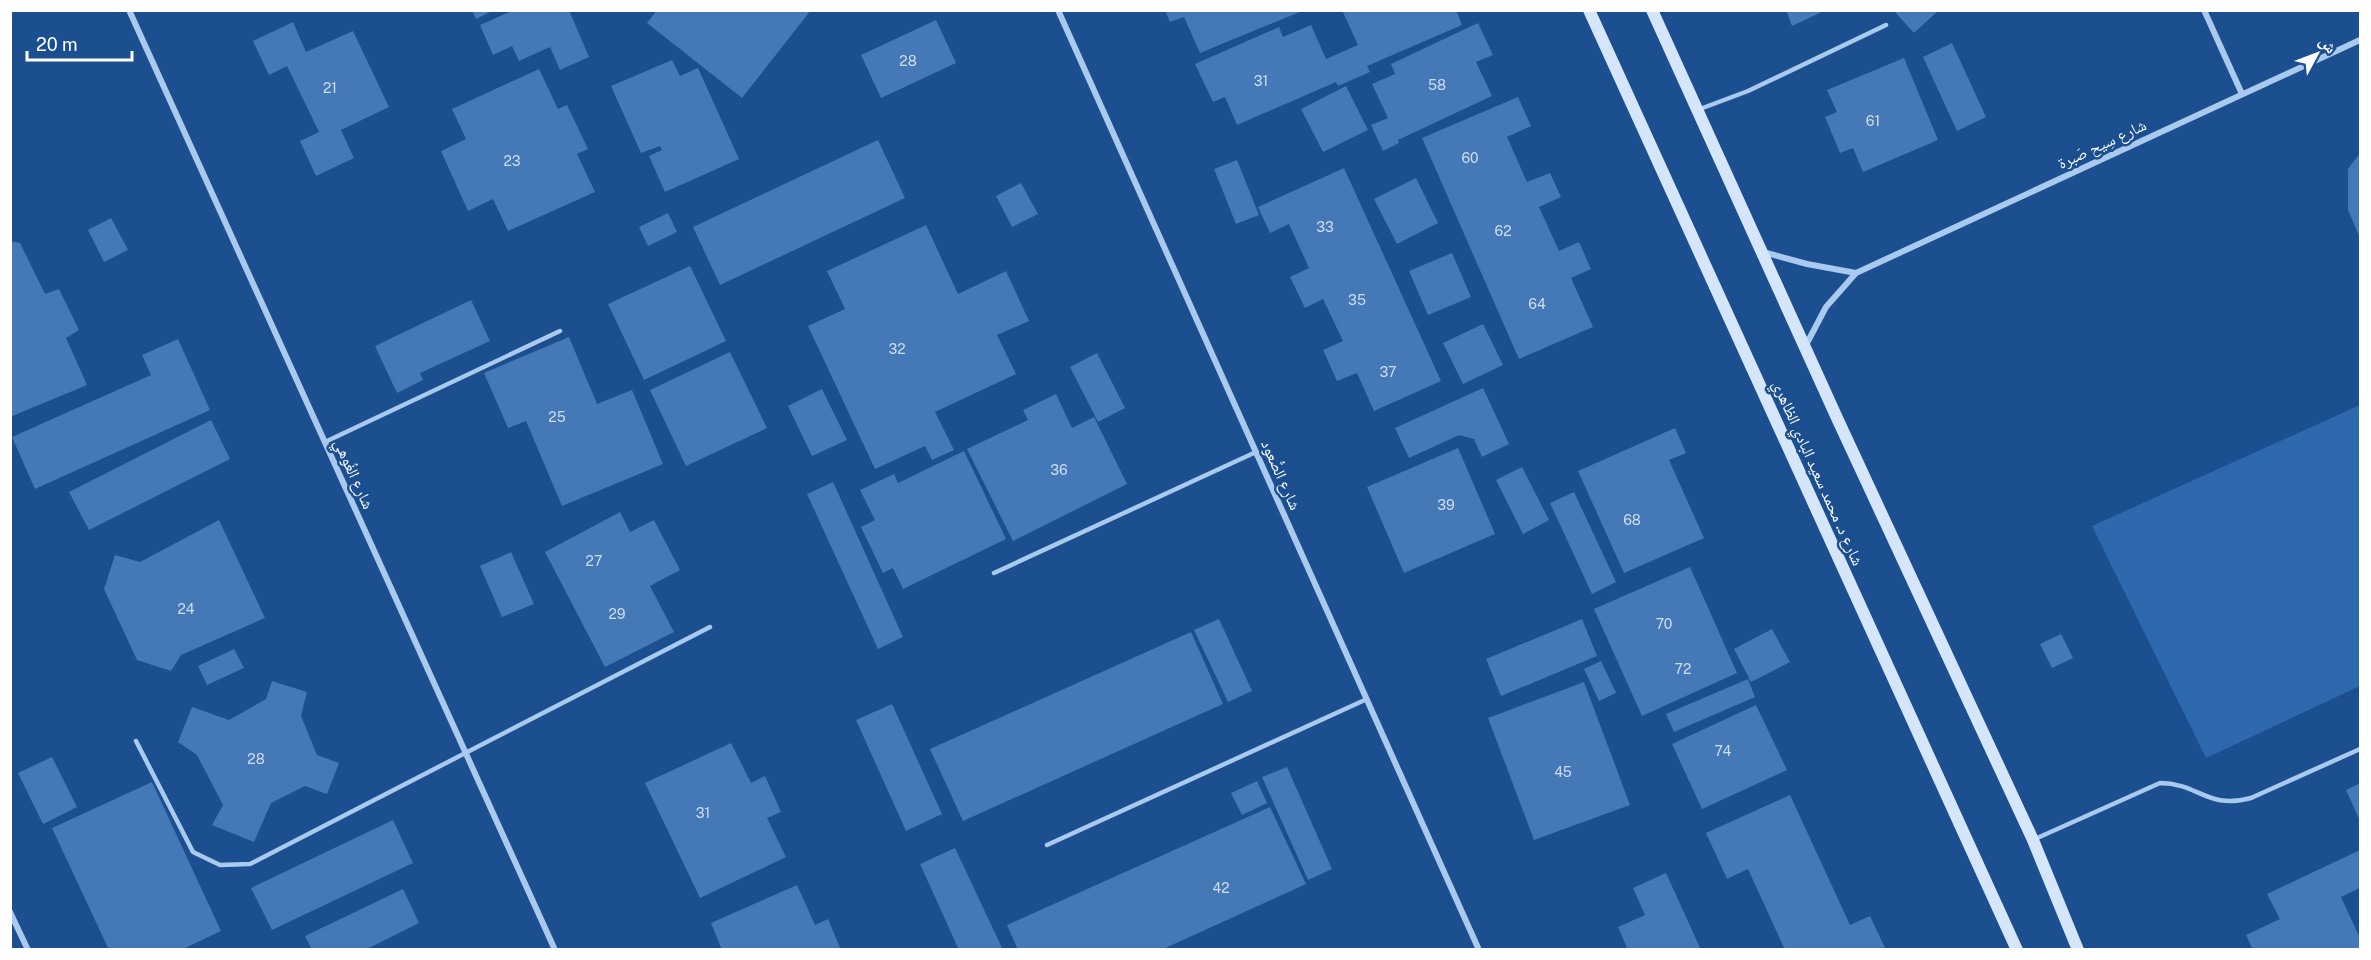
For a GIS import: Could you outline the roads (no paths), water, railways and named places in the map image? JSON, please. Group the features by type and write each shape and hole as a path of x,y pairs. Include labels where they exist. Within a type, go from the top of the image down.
{"street":[{"name":"شارع الغُوهي","path":"129,10 555,950"},
{"name":"شارع الصُّعود","path":"1058,10 1479,950"},
{"name":"شارع د. محمد سعيد البادي الظاهري","path":"1589,10 2017,950"},
{"path":"1652,10 1804,347 2033,840 2078,950"},
{"path":"2204,10 2242,94"},
{"name":"شارع سِيح صَبرة","path":"1804,347 1826,307 1856,273 2361,40"},
{"path":"1760,251 1807,264 1856,273"},
{"path":"10,912 28,950"}],"lane":[{"path":"1697,110 1748,91 1886,25"},
{"path":"325,442 560,331"},
{"path":"994,573 1256,452"},
{"path":"136,741 193,852 220,866 250,864 710,627"},
{"path":"1047,845 1367,699"},
{"path":"2033,840 2160,783 2180,784 2211,799 2238,801 2251,798 2361,749"}]}
